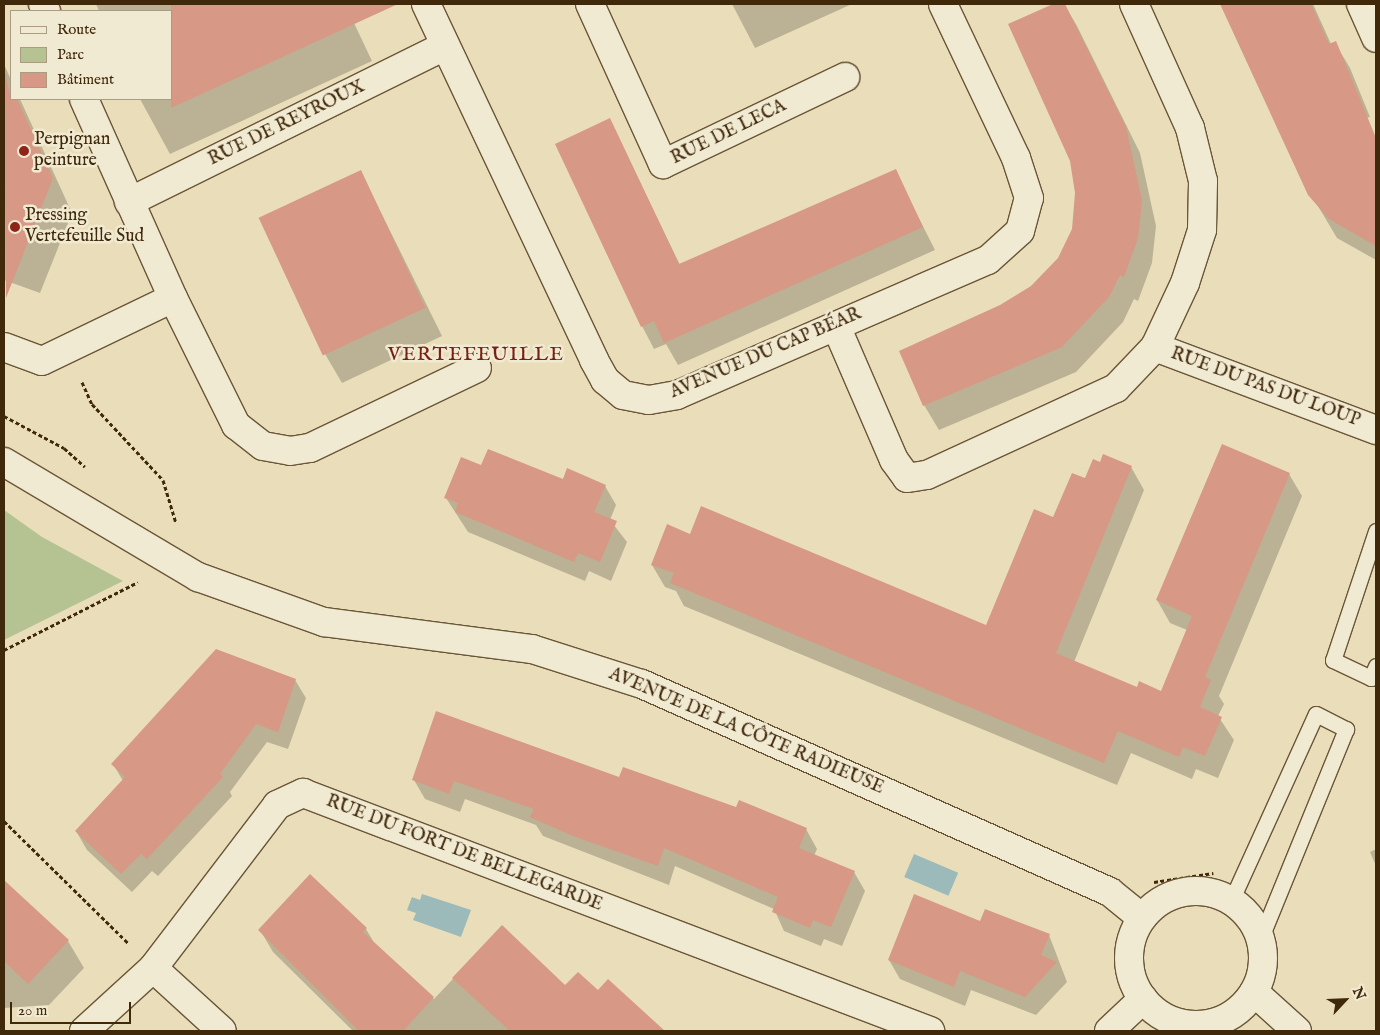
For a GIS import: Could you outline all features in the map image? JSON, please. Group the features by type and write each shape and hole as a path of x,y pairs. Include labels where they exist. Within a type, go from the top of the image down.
{"street":[{"name":"AVENUE DU CAP BÉAR","path":"426,4 444,46 594,360 606,380 623,395 648,400 678,395 988,260 1020,231 1029,198 1016,158 943,4"},
{"name":"RUE DE LECA","path":"590,4 663,164 845,77"},
{"path":"836,326 894,460 907,478 927,475 1116,388 1155,347 1185,283 1202,230 1203,181 1190,128 1134,4"},
{"path":"1361,4 1376,38"},
{"name":"RUE DE REYROUX","path":"129,202 444,46"},
{"path":"84,100 173,298 236,425 263,446 290,451 310,448 477,368"},
{"path":"4,347 42,360 173,298"},
{"name":"RUE DU PAS DU LOUP","path":"1155,347 1376,430"},
{"name":"AVENUE DE LA CÔTE RADIEUSE","path":"4,462 198,577 324,622 532,649 642,684 1110,892 1142,918"},
{"name":"RUE DU FORT DE BELLEGARDE","path":"84,1031 153,968 277,805 304,793 930,1031"},
{"path":"1193,891 1231,901 1244,911 1260,940 1263,958 1254,992 1234,1013 1200,1026 1166,1017 1143,999 1129,959 1142,918 1156,904 1193,891"},
{"path":"153,968 222,1031"},
{"path":"1254,992 1297,1031"},
{"path":"1109,1031 1143,999"}],"lane":[{"path":"1376,531 1333,660 1371,678 1376,666"},
{"path":"1231,901 1316,714 1346,730 1260,940"}],"path":[{"path":"4,821 153,968"}],"green space":[{"path":"4,510 42,537 123,581 4,640"}],"water":[{"path":"914,854 958,873 948,896 904,877"},
{"path":"422,894 471,910 461,937 413,920 416,913 407,910 412,897 420,900"}],"building":[{"path":"171,4 398,4 171,108"},
{"path":"1053,4 1065,4 1126,127 1142,200 1138,238 1124,277 1120,275 1109,297 1062,347 923,406 899,351 1000,305 1031,286 1058,258 1072,229 1075,193 1070,161 1008,24"},
{"path":"1220,4 1311,4 1329,44 1336,41 1376,138 1376,246 1329,219 1308,195"},
{"path":"4,69 10,100 17,100 53,178 6,298"},
{"path":"610,118 679,264 896,169 923,227 664,343 654,321 641,327 555,144"},
{"path":"361,170 425,308 323,356 259,218"},
{"path":"1222,444 1290,473 1205,677 1211,680 1200,707 1222,717 1205,756 1183,747 1179,757 1118,731 1104,763 670,583 674,573 651,565 667,524 690,534 701,506 986,625 1034,509 1053,517 1072,473 1085,478 1093,459 1100,462 1103,454 1132,466 1056,653 1137,687 1139,681 1161,691 1192,616 1156,600"},
{"path":"488,449 563,479 567,468 606,485 594,512 617,521 600,562 578,553 574,562 455,512 458,503 444,498 461,457 481,465"},
{"path":"216,649 296,679 278,732 256,724 220,774 223,777 147,859 141,854 121,874 75,831 125,777 111,764"},
{"path":"436,711 619,777 623,767 736,807 739,800 807,828 799,848 855,871 831,927 813,920 810,928 772,912 778,897 664,848 658,866 573,836 530,817 534,809 454,781 449,794 412,780"},
{"path":"310,874 367,928 363,932 434,997 403,1031 359,1031 258,930"},
{"path":"4,880 69,940 28,984 4,961"},
{"path":"914,894 980,921 985,909 1050,934 1041,955 1057,962 1025,997 960,971 954,987 888,960"},
{"path":"502,925 565,985 578,972 598,990 608,979 665,1031 510,1031 452,978"}],"place":[{"name":"Perpignan peinture","path":"24,151"},
{"name":"Pressing Vertefeuille Sud","path":"15,227"}],"district":[{"name":"VERTEFEUILLE","path":"476,354"}]}
